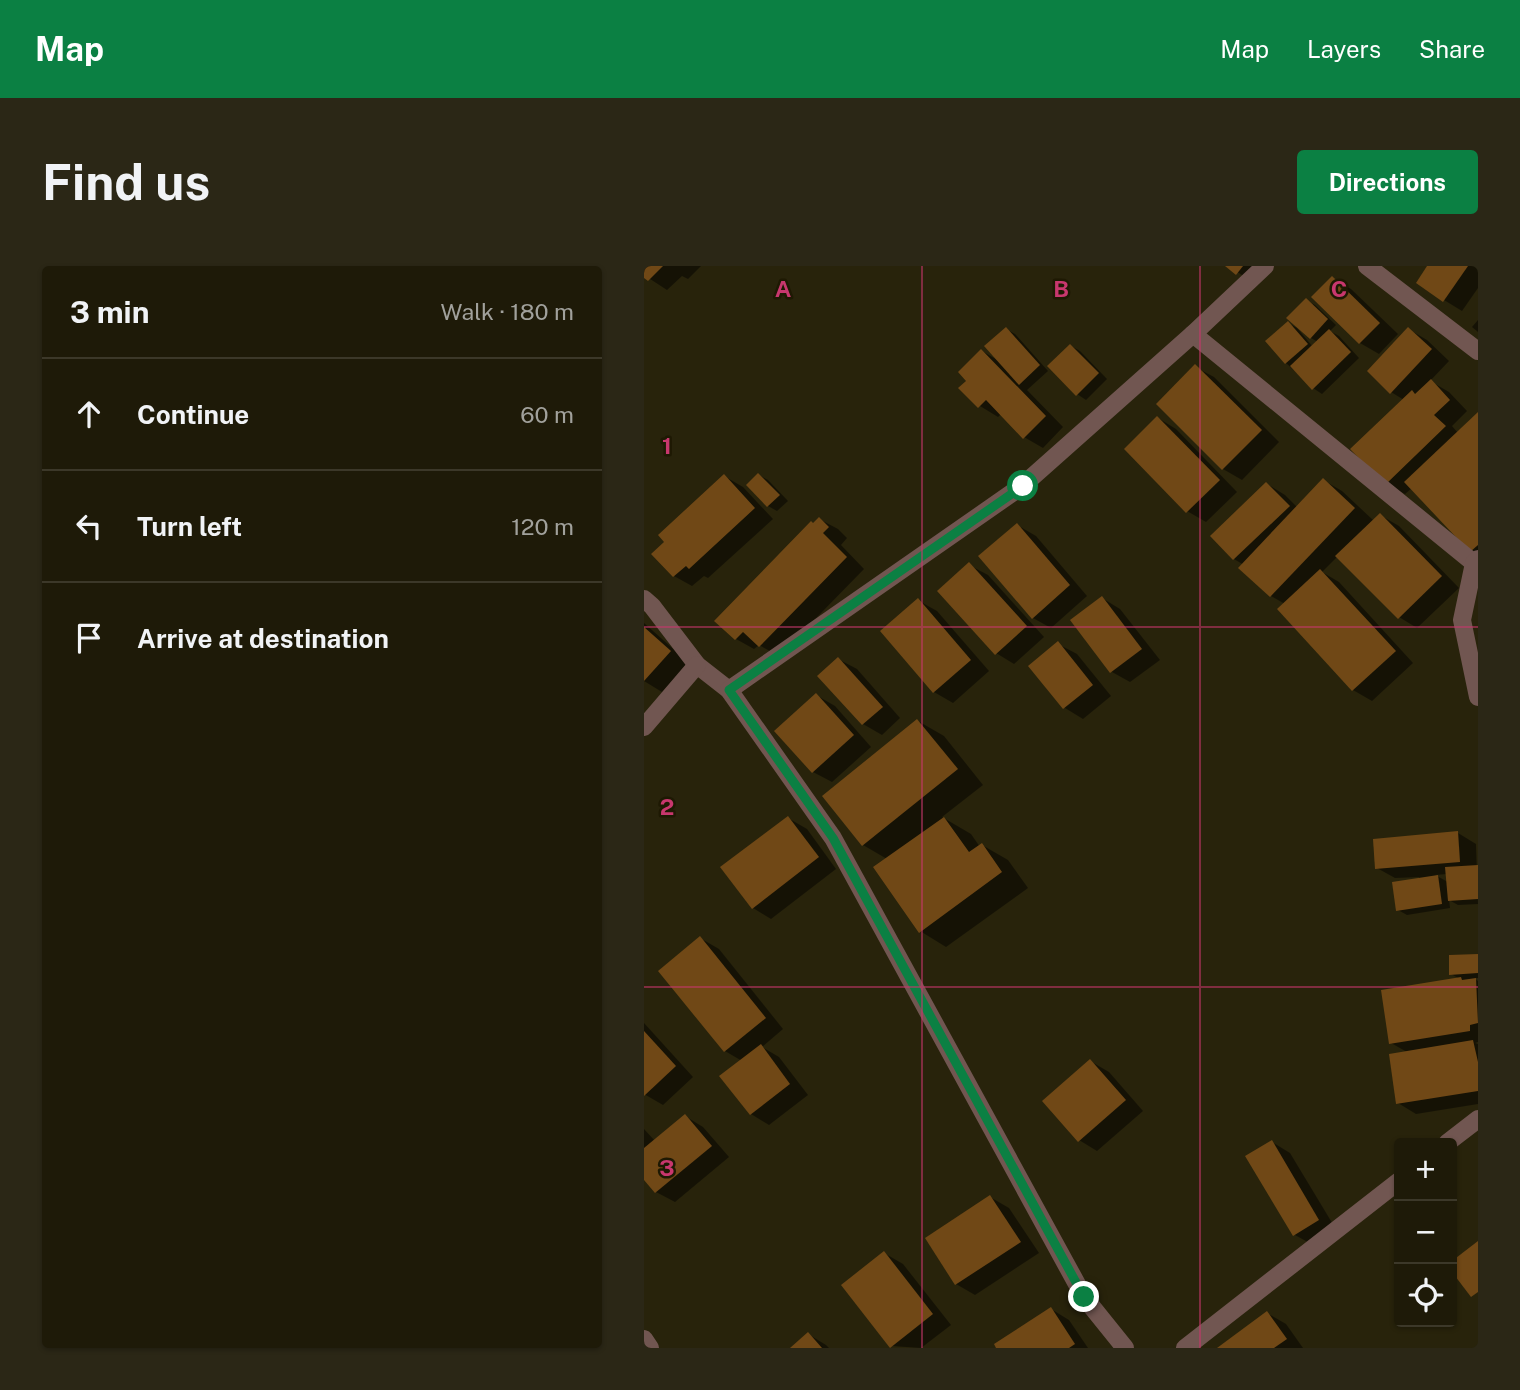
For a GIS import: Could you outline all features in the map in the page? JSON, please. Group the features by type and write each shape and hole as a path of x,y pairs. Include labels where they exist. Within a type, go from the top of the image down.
{"street":[{"path":"729,690 1023,486 1265,266"},
{"path":"1367,266 1478,351"},
{"path":"1193,334 1476,561 1462,620 1478,697"},
{"path":"644,599 697,665 729,690 833,838 1084,1297 1125,1348"},
{"path":"644,727 697,665"},
{"path":"1453,1138 1478,1119"},
{"path":"1185,1348 1394,1185"},
{"path":"644,1339 650,1348"}],"building":[{"path":"644,266 663,266 648,281 644,278"},
{"path":"1225,266 1243,266 1236,275"},
{"path":"1427,266 1468,266 1443,302 1416,283"},
{"path":"1332,276 1380,323 1359,344 1311,297"},
{"path":"1306,298 1328,319 1310,339 1286,318"},
{"path":"1288,321 1308,344 1285,364 1265,341"},
{"path":"1006,327 1040,365 1019,385 984,346"},
{"path":"1408,327 1432,349 1390,394 1367,371"},
{"path":"1329,329 1351,352 1312,390 1290,366"},
{"path":"1070,344 1099,373 1076,396 1047,366"},
{"path":"981,349 1046,416 1023,439 986,400 978,408 958,388 966,381 958,372"},
{"path":"1195,364 1262,430 1222,470 1156,404"},
{"path":"1431,379 1450,400 1434,415 1446,426 1385,485 1350,449 1412,390 1415,394"},
{"path":"1478,412 1478,545 1470,552 1404,482"},
{"path":"1157,416 1220,480 1186,513 1124,449"},
{"path":"758,473 780,495 767,507 746,485"},
{"path":"724,474 755,508 689,569 686,566 673,577 651,554 664,542 658,535"},
{"path":"1323,478 1355,508 1270,597 1238,568"},
{"path":"1266,482 1290,506 1233,560 1210,536"},
{"path":"1380,513 1442,576 1398,619 1335,556"},
{"path":"819,517 829,527 823,533 847,557 759,647 743,632 735,640 714,621 811,521 813,523"},
{"path":"1017,523 1070,585 1032,619 978,556"},
{"path":"969,562 1027,626 995,655 937,591"},
{"path":"1320,569 1396,651 1352,691 1277,609"},
{"path":"1102,596 1142,649 1110,673 1070,620"},
{"path":"918,598 971,660 933,693 880,631"},
{"path":"644,627 671,651 644,681"},
{"path":"1058,641 1093,685 1063,709 1028,666"},
{"path":"838,657 883,707 862,725 817,676"},
{"path":"816,693 854,735 812,773 774,731"},
{"path":"917,719 958,769 862,846 822,796"},
{"path":"788,816 819,857 752,909 720,867"},
{"path":"944,817 969,852 982,843 1002,872 919,933 873,867"},
{"path":"1458,831 1460,862 1375,869 1373,839"},
{"path":"1478,865 1478,899 1448,901 1445,867"},
{"path":"1438,875 1442,904 1396,911 1392,882"},
{"path":"700,936 766,1018 724,1052 658,971"},
{"path":"1478,954 1478,973 1449,975 1449,955"},
{"path":"1461,977 1462,980 1476,978 1478,1023 1470,1025 1470,1031 1389,1044 1381,990"},
{"path":"644,1031 676,1066 644,1096"},
{"path":"1473,1040 1478,1062 1478,1091 1396,1104 1389,1054"},
{"path":"761,1044 790,1084 750,1115 719,1076"},
{"path":"1090,1059 1126,1100 1078,1142 1042,1101"},
{"path":"685,1114 712,1146 655,1193 644,1180 644,1148"},
{"path":"1272,1140 1319,1220 1293,1236 1245,1156"},
{"path":"990,1195 1021,1242 955,1285 925,1238"},
{"path":"1478,1241 1478,1292 1471,1297 1457,1279 1457,1257"},
{"path":"884,1251 933,1314 890,1348 841,1285"},
{"path":"1051,1307 1075,1344 1069,1348 996,1348 994,1344"},
{"path":"1267,1311 1287,1339 1274,1348 1217,1348"},
{"path":"808,1332 822,1348 790,1348"}],"route":[{"path":"1023,486 729,690 833,838 1084,1297"}]}
